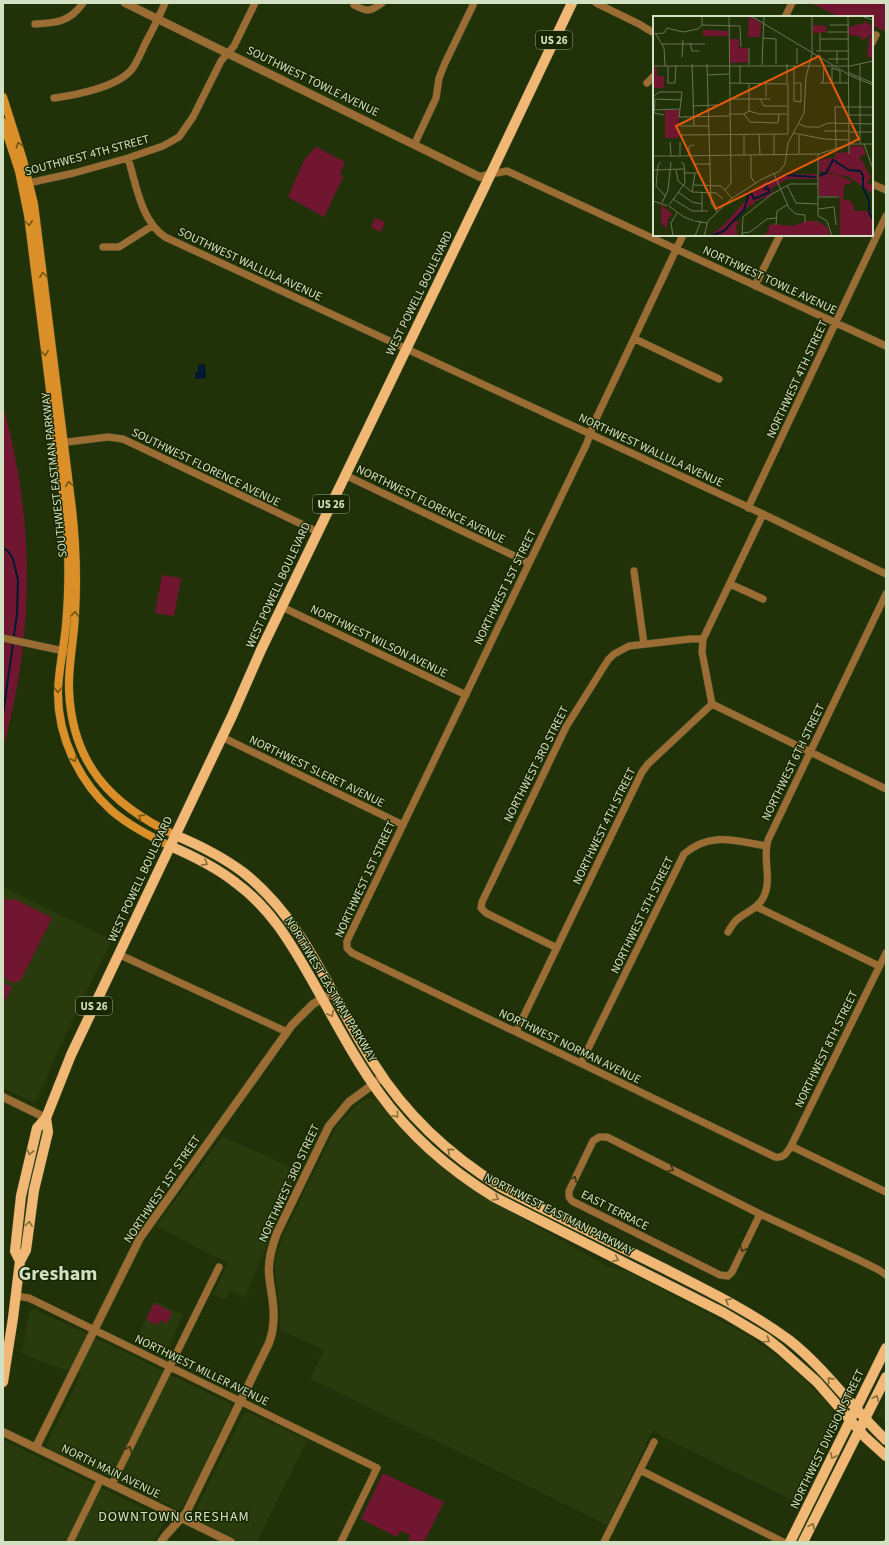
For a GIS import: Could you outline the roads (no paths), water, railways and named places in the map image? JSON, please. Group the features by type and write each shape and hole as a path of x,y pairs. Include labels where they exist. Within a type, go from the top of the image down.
{"main road":[{"name":"WEST POWELL BOULEVARD","path":"3,1382 10,1341 20,1261 26,1250 34,1190 48,1132 46,1118 71,1055 282,607 572,3"},
{"name":"SOUTHWEST EASTMAN PARKWAY","path":"3,97 26,184 30,232 60,443 72,509 75,546 75,608 69,689 71,714 80,746 88,763 102,784 126,807 150,823 175,835"},
{"name":"SOUTHWEST EASTMAN PARKWAY","path":"3,122 26,184"},
{"name":"SOUTHWEST EASTMAN PARKWAY","path":"60,443 68,545 68,595 58,681 60,716 69,749 81,772 96,794 111,810 138,829 170,846"},
{"name":"NORTHWEST EASTMAN PARKWAY","path":"175,835 228,862 243,872 270,896 294,926 383,1077 407,1108 447,1149 501,1187 720,1297 761,1320 790,1342 828,1376 865,1419 886,1440"},
{"name":"NORTHWEST EASTMAN PARKWAY","path":"170,846 225,874 269,914 285,934 344,1037 373,1084 395,1113 419,1140 450,1167 508,1205 736,1319 771,1342 817,1382 859,1431 886,1456"},
{"name":"NORTHWEST DIVISION STREET","path":"790,1542 886,1348"},
{"name":"NORTHWEST DIVISION STREET","path":"804,1542 886,1377"}],"street":[{"path":"35,24 55,23 64,20 78,11 83,3"},
{"name":"SOUTHWEST TOWLE AVENUE","path":"125,3 480,177 491,174"},
{"path":"54,98 77,94 110,84 125,76 137,62 165,3"},
{"name":"SOUTHWEST 4TH STREET","path":"26,184 128,158 163,146 179,137 193,117 221,61 234,46 255,3"},
{"path":"354,5 365,11 373,10 382,3"},
{"path":"414,145 436,98 439,78 445,63 474,3"},
{"path":"596,3 653,32"},
{"path":"786,16 792,3"},
{"path":"873,41 876,35"},
{"path":"647,83 653,77"},
{"name":"SOUTHWEST WALLULA AVENUE","path":"128,158 145,214 152,226 165,237 406,349"},
{"name":"NORTHWEST TOWLE AVENUE","path":"491,174 506,170 886,346"},
{"path":"873,184 886,190"},
{"name":"NORTHWEST 4TH STREET","path":"748,508 886,216"},
{"path":"103,247 119,247 152,226"},
{"name":"NORTHWEST 1ST STREET","path":"347,948 347,940 591,435 593,424 682,236"},
{"path":"755,286 780,236"},
{"path":"634,339 719,379"},
{"name":"NORTHWEST WALLULA AVENUE","path":"406,349 763,514 886,574"},
{"name":"SOUTHWEST FLORENCE AVENUE","path":"60,443 108,437 123,439 318,532"},
{"name":"NORTHWEST FLORENCE AVENUE","path":"345,475 529,563"},
{"path":"763,514 703,640 702,652 712,704 886,789"},
{"path":"634,571 644,644"},
{"path":"730,584 763,599"},
{"name":"NORTHWEST 6TH STREET","path":"757,907 763,898 768,883 765,856 766,846 771,833 886,594"},
{"name":"NORTHWEST WILSON AVENUE","path":"282,607 466,695"},
{"path":"3,638 72,653"},
{"name":"NORTHWEST 3RD STREET","path":"557,948 486,913 481,908 482,902 566,727 608,660 614,654 628,646 690,639 703,640"},
{"name":"NORTHWEST 4TH STREET","path":"516,1032 642,772 648,764 712,704"},
{"name":"NORTHWEST SLERET AVENUE","path":"222,736 403,825"},
{"name":"NORTHWEST 5TH STREET","path":"582,1063 684,854 698,844 714,839 724,839 766,846"},
{"path":"728,932 738,918 757,907 879,966"},
{"name":"NORTHWEST NORMAN AVENUE","path":"347,948 352,953 774,1157 781,1158 786,1154"},
{"path":"118,954 287,1032"},
{"name":"NORTHWEST 8TH STREET","path":"786,1154 879,966 886,955"},
{"name":"NORTHWEST 1ST STREET","path":"36,1447 144,1232 287,1032 306,1011 323,998 333,993"},
{"name":"NORTHWEST 3RD STREET","path":"161,1542 186,1513 266,1350 271,1335 274,1316 269,1272 271,1251 277,1233 329,1126 349,1102 383,1077"},
{"path":"3,1097 46,1118"},
{"name":"EAST TERRACE","path":"760,1214 732,1272 728,1276 720,1275 572,1201 569,1197 569,1191 593,1141 600,1137 607,1137 760,1214 859,1260 886,1275"},
{"path":"791,1146 886,1192"},
{"path":"112,1484 219,1267"},
{"name":"NORTHWEST MILLER AVENUE","path":"16,1296 29,1298 377,1468 341,1542"},
{"name":"NORTH MAIN AVENUE","path":"3,1432 231,1542"},
{"path":"604,1542 654,1442"},
{"path":"640,1470 783,1542"},
{"path":"70,1542 101,1480"}],"water":[{"path":"205,364 206,378 196,379 195,373 198,372 198,365"}],"waterway":[{"path":"3,548 8,551 13,559 18,580 17,614 3,715"}],"tram line":[{"path":"882,1542 886,1540"}],"district":[{"name":"Gresham","path":"58,1273"},
{"name":"DOWNTOWN GRESHAM","path":"174,1516"}]}
